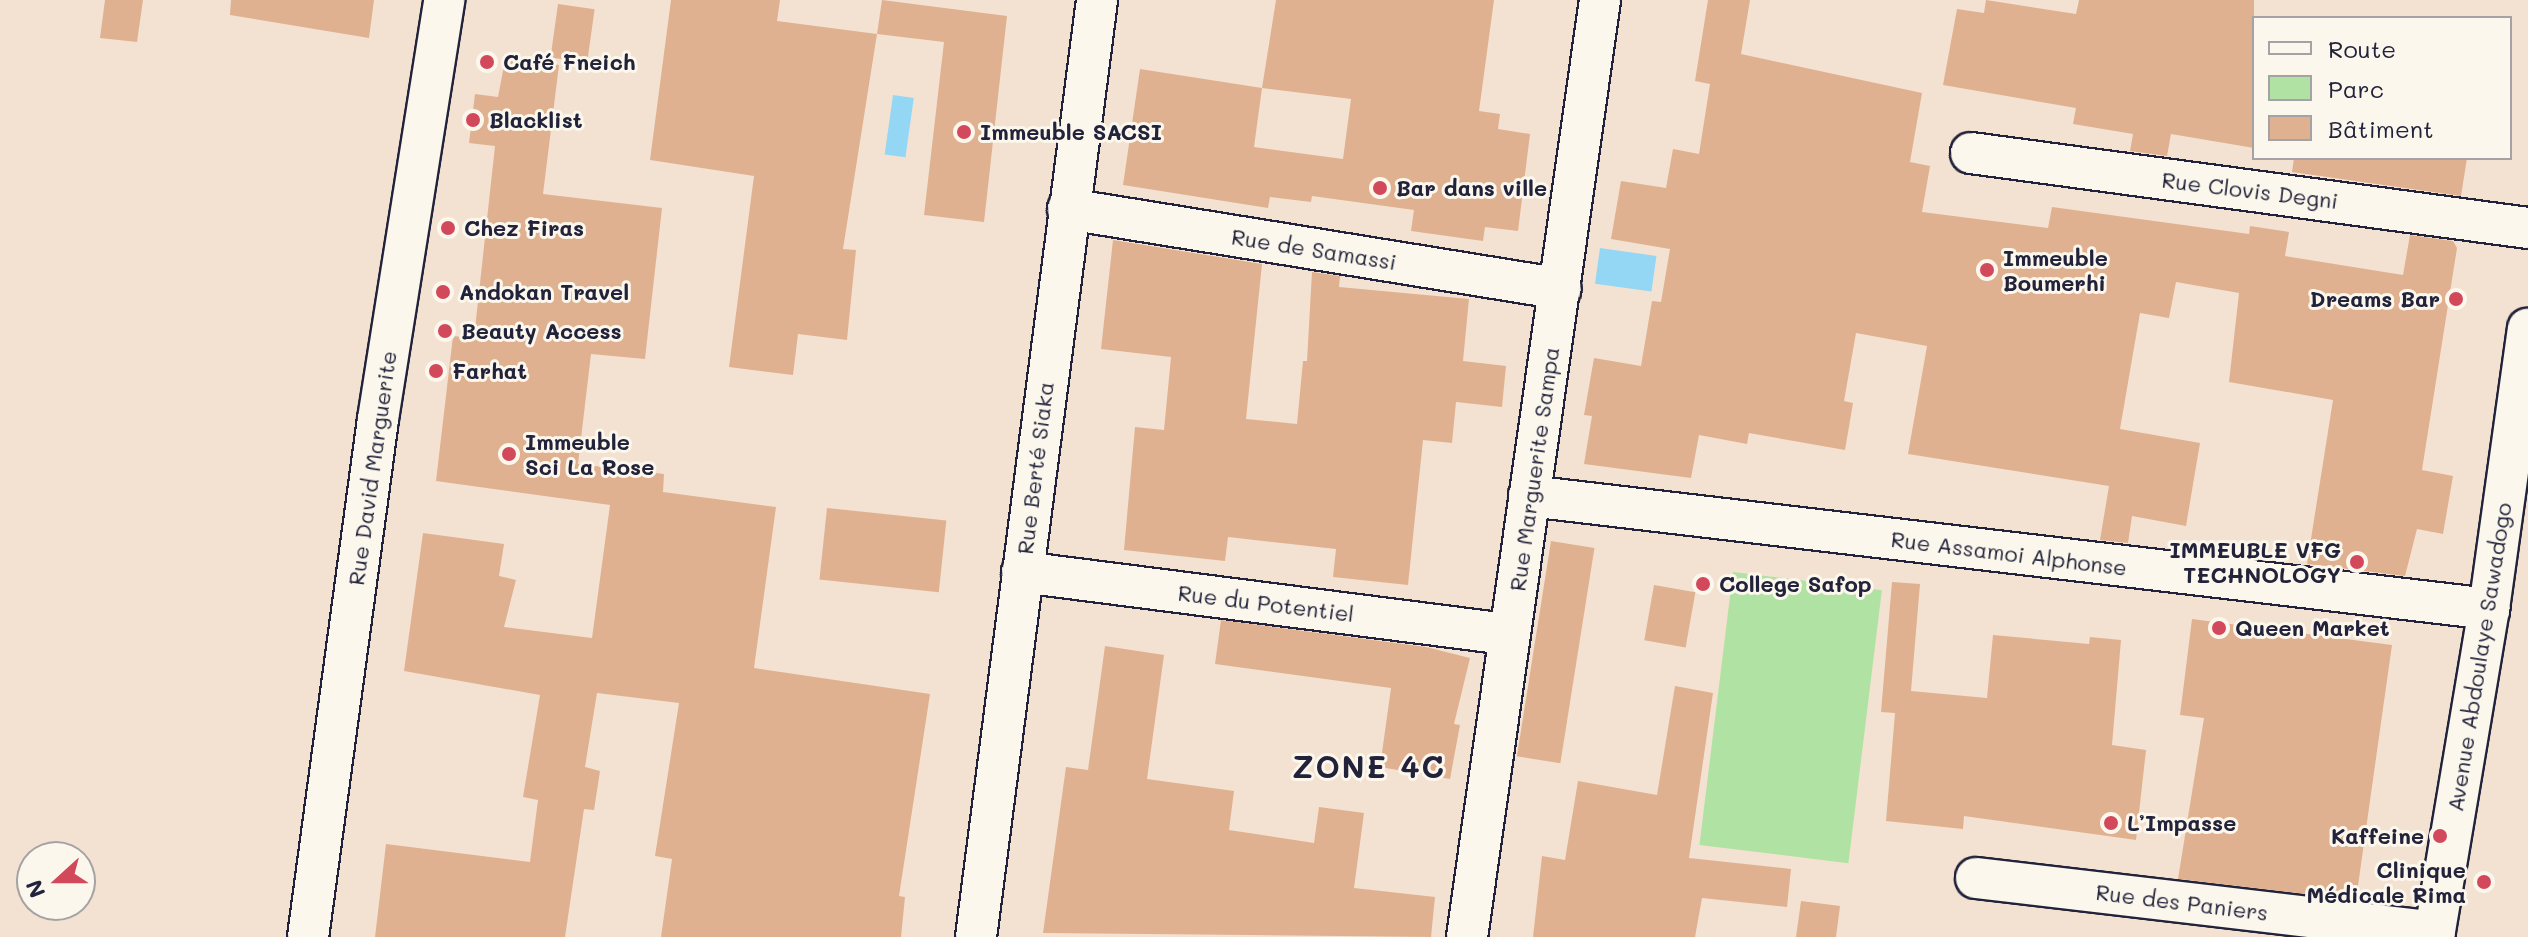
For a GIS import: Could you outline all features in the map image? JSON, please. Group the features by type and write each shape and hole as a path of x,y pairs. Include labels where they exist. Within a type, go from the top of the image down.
{"street":[{"name":"Rue David Marguerite","path":"308,937 375,434 444,0"},
{"name":"Rue Berté Siaka","path":"976,937 1097,0"},
{"name":"Rue Marguerite Sampa","path":"1467,937 1600,0"},
{"name":"Rue Clovis Degni","path":"1971,153 2528,228"},
{"name":"Rue de Samassi","path":"1068,209 1561,289"},
{"name":"Avenue Abdoulaye Sawadogo","path":"2434,934 2489,609 2528,329"},
{"name":"Rue Assamoi Alphonse","path":"1529,496 2489,609"},
{"name":"Rue du Potentiel","path":"1022,572 1509,634"},
{"name":"Rue des Paniers","path":"1976,878 2434,934"}],"green space":[{"path":"1733,572 1882,590 1848,863 1699,845"}],"water":[{"path":"893,95 914,98 905,157 885,154"},
{"path":"1600,248 1656,256 1651,292 1595,284"}],"building":[{"path":"105,0 143,0 137,42 100,38"},
{"path":"231,0 374,0 369,38 230,15"},
{"path":"671,0 780,0 777,21 877,34 843,249 856,250 847,340 798,334 793,375 729,367 754,176 650,160"},
{"name":"Immeuble SACSI","path":"882,0 1007,16 984,222 924,215 944,42 877,34"},
{"path":"1276,0 1494,0 1479,111 1500,114 1498,129 1530,134 1518,231 1485,227 1483,241 1411,231 1414,210 1312,196 1311,202 1270,197 1268,208 1123,185 1140,69 1262,88","holes":["1262,88 1351,99 1343,159 1254,147"]},
{"path":"1708,0 1750,0 1741,54 1922,93 1910,162 1930,166 1922,212 2048,228 2052,207 2249,234 2250,226 2289,232 2285,256 2403,275 2410,235 2453,241 2457,248 2422,470 2453,476 2443,534 2417,529 2405,576 2307,564 2333,400 2229,382 2239,293 2176,282 2169,318 2140,313 2120,429 2200,443 2186,526 2132,516 2128,543 2100,540 2109,486 1908,454 1927,346 1856,333 1844,401 1853,403 1845,450 1749,433 1747,444 1699,435 1691,478 1584,464 1592,416 1584,415 1594,358 1641,366 1652,301 1661,302 1670,249 1611,239 1621,181 1666,188 1673,149 1699,154 1710,84 1695,81"},
{"path":"1986,0 2076,14 2079,0 2254,0 2252,148 2171,134 2167,156 2130,151 2133,134 2073,124 2076,108 1943,85 1957,9 1984,13"},
{"path":"558,4 595,9 587,63 550,57"},
{"path":"506,55 559,65 543,194 662,208 645,359 591,354 578,464 664,474 663,492 776,507 754,668 930,694 899,896 905,897 901,937 661,937 672,859 655,856 679,703 597,693 585,767 600,771 594,810 584,809 565,937 375,937 386,844 530,862 538,800 523,797 540,695 404,671 423,533 504,544 499,576 516,580 504,627 592,638 610,505 436,481 453,336 474,338 495,146 469,143 475,94 498,97"},
{"path":"2294,160 2467,160 2461,196 2292,172"},
{"path":"1113,240 1262,264 1246,419 1297,424 1303,361 1307,361 1312,272 1340,276 1339,287 1469,299 1463,361 1506,366 1502,407 1456,402 1452,443 1423,440 1408,585 1333,577 1336,549 1228,537 1225,561 1124,550 1135,427 1164,430 1171,357 1101,349"},
{"path":"827,508 946,521 939,592 819,580"},
{"path":"1551,541 1594,548 1560,763 1517,756"},
{"path":"1892,582 1920,584 1911,691 1987,698 1993,635 2089,644 2090,637 2121,640 2112,745 2146,750 2136,840 1964,816 1963,829 1886,821 1895,713 1881,712"},
{"path":"1654,585 1695,592 1686,647 1644,640"},
{"path":"2192,619 2392,645 2356,900 2178,879 2204,718 2180,715"},
{"path":"1221,620 1426,647 1470,658 1454,724 1460,725 1450,779 1380,767 1391,688 1215,664"},
{"path":"1105,646 1164,655 1147,779 1234,791 1229,830 1314,843 1319,807 1364,813 1354,888 1435,897 1431,937 1043,933 1066,767 1088,770"},
{"path":"1675,686 1713,693 1689,858 1791,869 1787,907 1702,898 1695,937 1533,937 1542,856 1565,860 1578,781 1657,795"},
{"path":"1801,901 1840,906 1836,937 1796,937"}],"place":[{"name":"Café Fneich","path":"487,62"},
{"name":"Blacklist","path":"473,120"},
{"name":"Immeuble SACSI","path":"964,132"},
{"name":"Bar dans ville","path":"1380,188"},
{"name":"Chez Firas","path":"448,228"},
{"name":"Immeuble Boumerhi","path":"1987,270"},
{"name":"Andokan Travel","path":"443,292"},
{"name":"Dreams Bar","path":"2456,299"},
{"name":"Beauty Access","path":"445,331"},
{"name":"Farhat","path":"436,371"},
{"name":"Immeuble Sci La Rose","path":"509,454"},
{"name":"IMMEUBLE VFG TECHNOLOGY","path":"2357,562"},
{"name":"College Safop","path":"1703,584"},
{"name":"Queen Market","path":"2219,628"},
{"name":"L’Impasse","path":"2111,823"},
{"name":"Kaffeine","path":"2440,836"},
{"name":"Clinique Médicale Rima","path":"2484,882"}],"district":[{"name":"ZONE 4C","path":"1369,766"}]}
